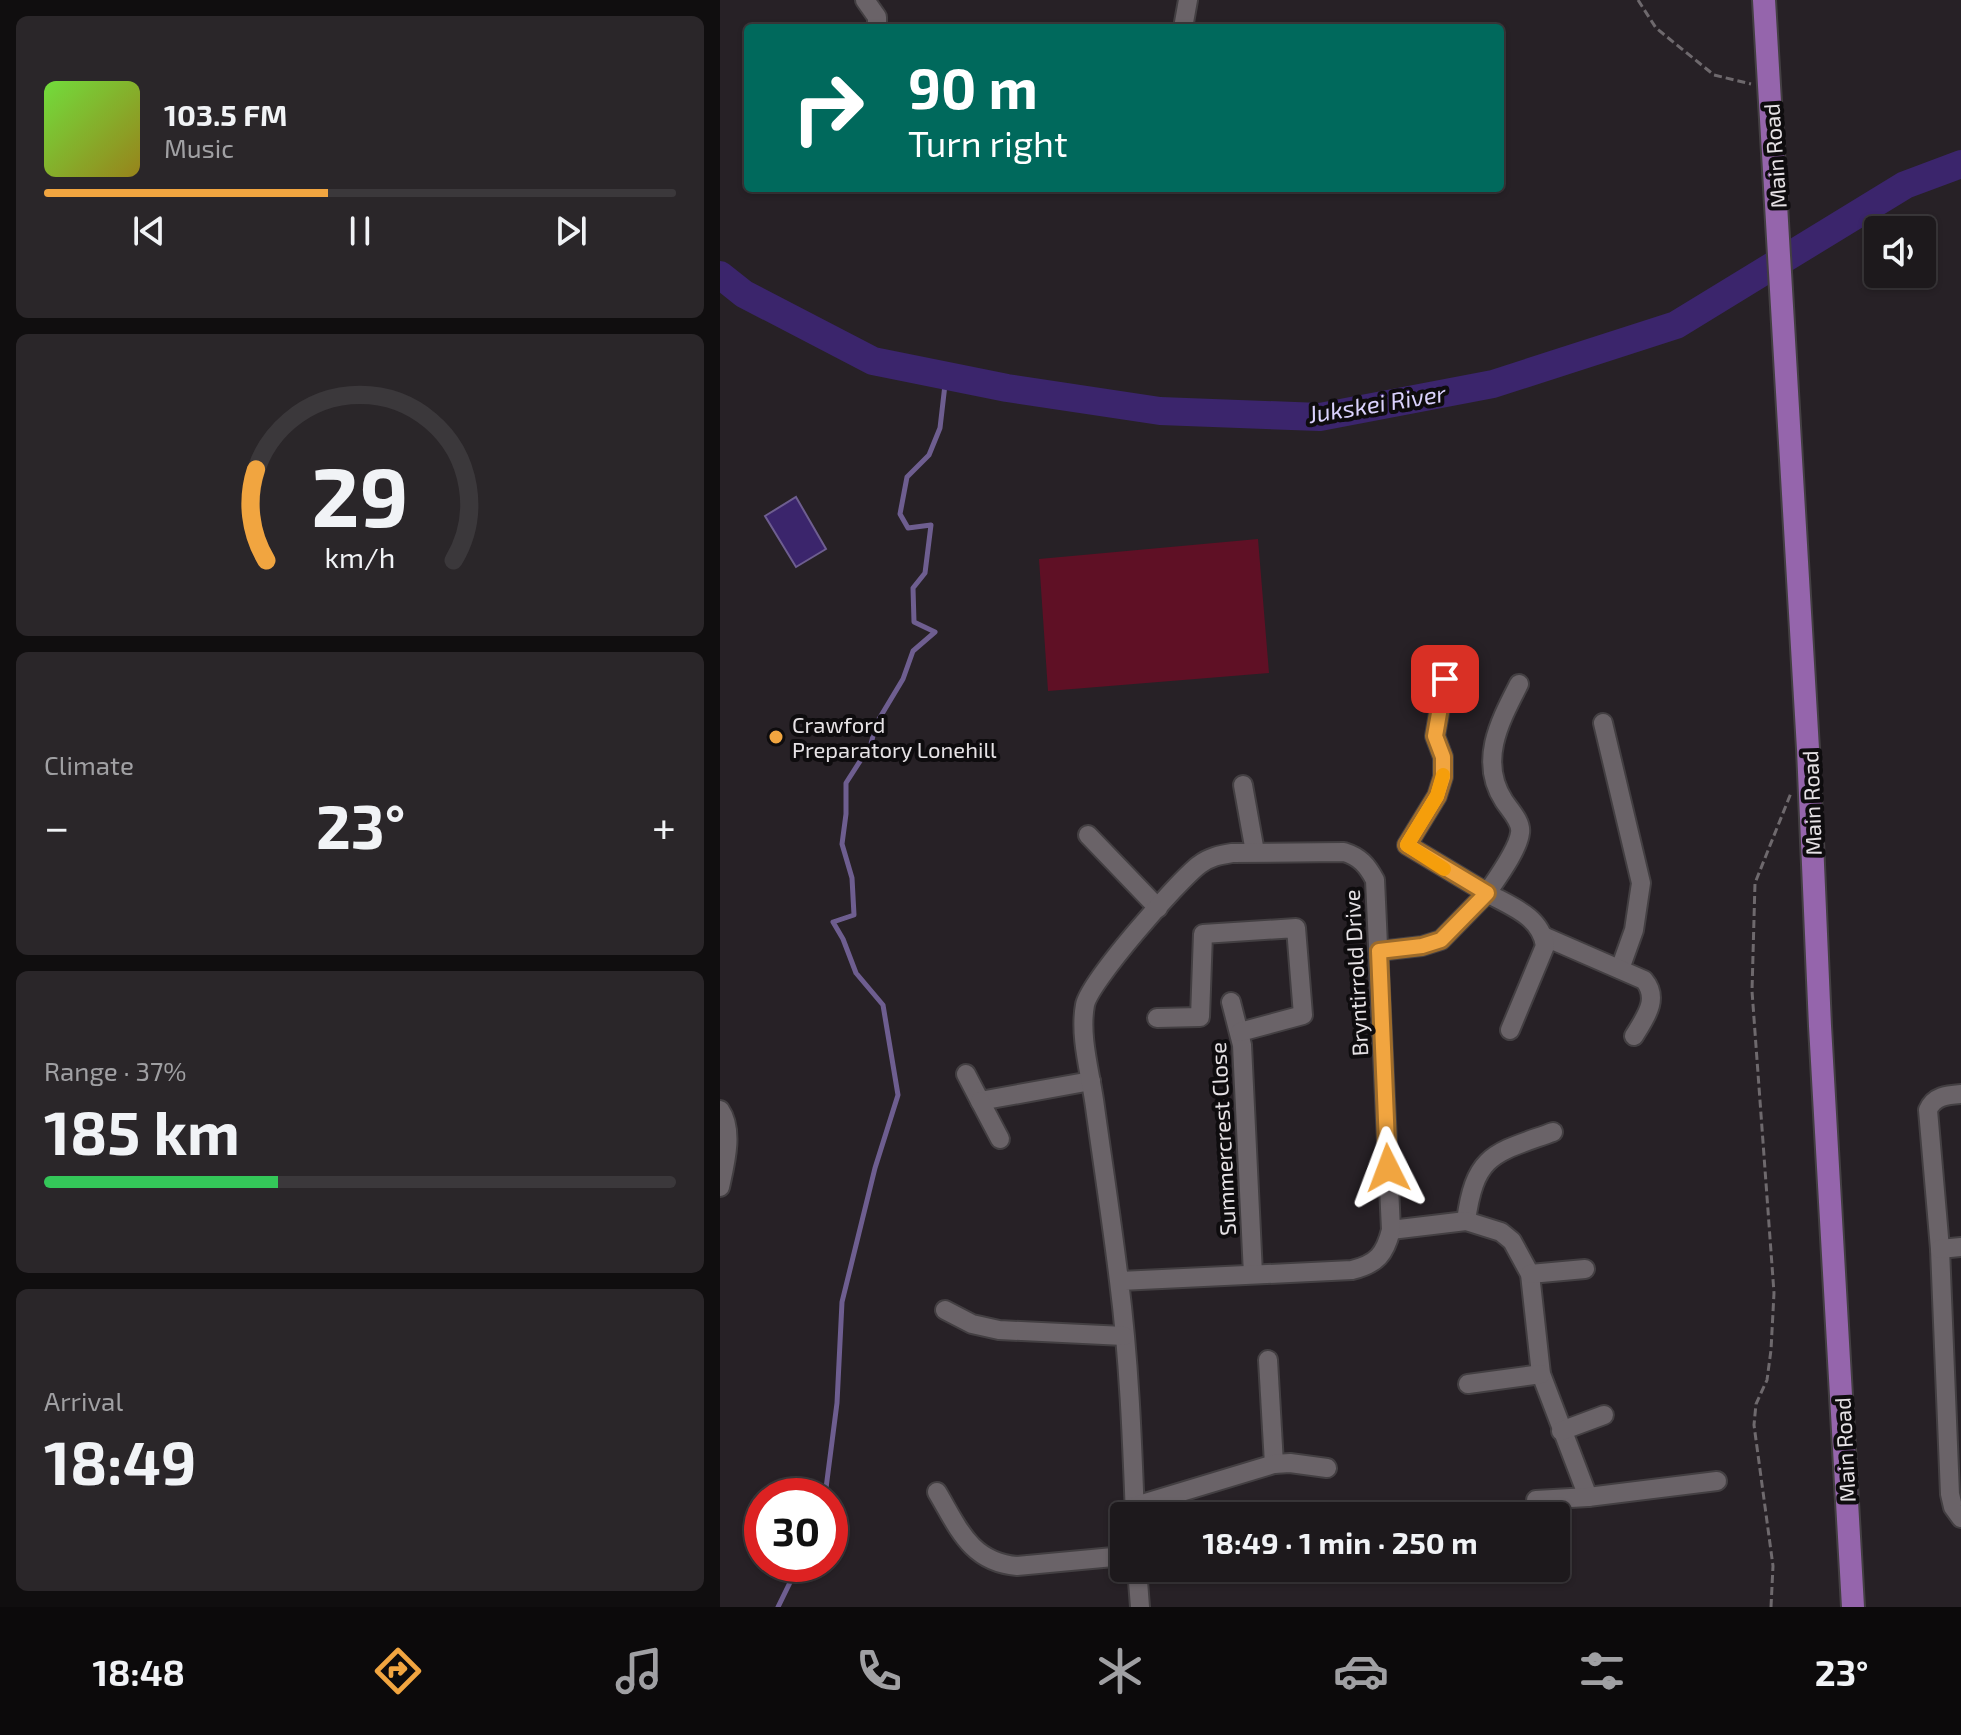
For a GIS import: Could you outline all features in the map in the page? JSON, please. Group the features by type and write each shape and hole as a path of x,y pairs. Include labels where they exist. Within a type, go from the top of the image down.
{"main road":[{"name":"Main Road","path":"1764,0 1783,299 1853,1607"}],"street":[{"path":"865,0 877,17 877,24"},
{"path":"1184,24 1188,0"},
{"path":"1445,679 1435,736 1443,757 1443,777 1437,796 1407,845 1531,918 1543,936 1545,946 1510,1030"},
{"path":"1379,951 1422,946 1441,940 1487,893 1520,837 1518,823 1497,785 1491,750 1503,714 1519,684"},
{"path":"1603,723 1641,883 1634,930 1620,969"},
{"path":"1243,785 1255,852"},
{"path":"1088,835 1158,908"},
{"name":"Bryntirrold Drive","path":"1135,1502 1120,1281 1084,1021 1088,993 1158,908 1205,860 1218,855 1255,852 1344,852 1357,856 1369,868 1375,880 1391,1230"},
{"path":"1157,1018 1200,1017 1203,934 1296,928 1303,1015 1240,1032"},
{"path":"1543,936 1644,980 1650,987 1651,1009 1634,1036"},
{"name":"Summercrest Close","path":"1231,1002 1240,1032 1253,1274"},
{"path":"966,1074 1000,1139"},
{"path":"980,1101 1091,1081"},
{"path":"1961,1094 1938,1098 1931,1102 1928,1110 1954,1438 1950,1494 1953,1507 1961,1518"},
{"path":"720,1110 728,1131 720,1187"},
{"path":"1466,1221 1470,1192 1489,1159 1501,1151 1553,1132"},
{"path":"1120,1281 1352,1270 1379,1259 1386,1249 1391,1230 1466,1221 1501,1232 1512,1241 1530,1274 1541,1374 1588,1497"},
{"path":"1940,1249 1961,1247"},
{"path":"1530,1274 1585,1269"},
{"path":"945,1310 972,1324 999,1330 1124,1336"},
{"path":"1268,1360 1274,1464"},
{"path":"1468,1384 1541,1374"},
{"path":"1561,1431 1604,1415"},
{"path":"1162,1502 1274,1464 1327,1468"},
{"path":"1536,1500 1588,1497 1717,1481"},
{"path":"937,1492 971,1547 1000,1565 1110,1557"},
{"path":"1138,1582 1140,1607"}],"path":[{"path":"1638,0 1656,28 1714,75 1770,88"},
{"path":"1771,1607 1773,1566 1754,1425 1756,1404 1767,1380 1774,1293 1752,975 1755,883 1792,789"}],"shaded area":[{"path":"796,497 826,549 796,567 765,516"},
{"path":"1258,539 1269,673 1048,691 1039,559"}],"waterway":[{"name":"Jukskei River","path":"720,275 744,294 873,361 1007,388 1160,411 1320,417 1493,384 1676,325 1905,185 1961,164"},
{"path":"827,1478 837,1403 842,1302 875,1168 898,1095 883,1005 856,973 833,922 854,915 852,878 842,844 846,783 871,744 876,724 903,679 913,651 935,632 914,622 913,588 925,573 931,525 908,528 900,514 907,477 929,455 940,428 946,376"},
{"path":"778,1607 790,1582"}],"slow traffic":[{"path":"1443,775 1437,796 1407,845 1444,869"}],"place":[{"name":"Crawford Preparatory Lonehill","path":"776,737"}],"route":[{"path":"1388,1168 1379,951 1422,946 1441,940 1466,918 1487,893 1407,845 1437,796 1443,777 1443,757 1435,736 1445,679"}]}
